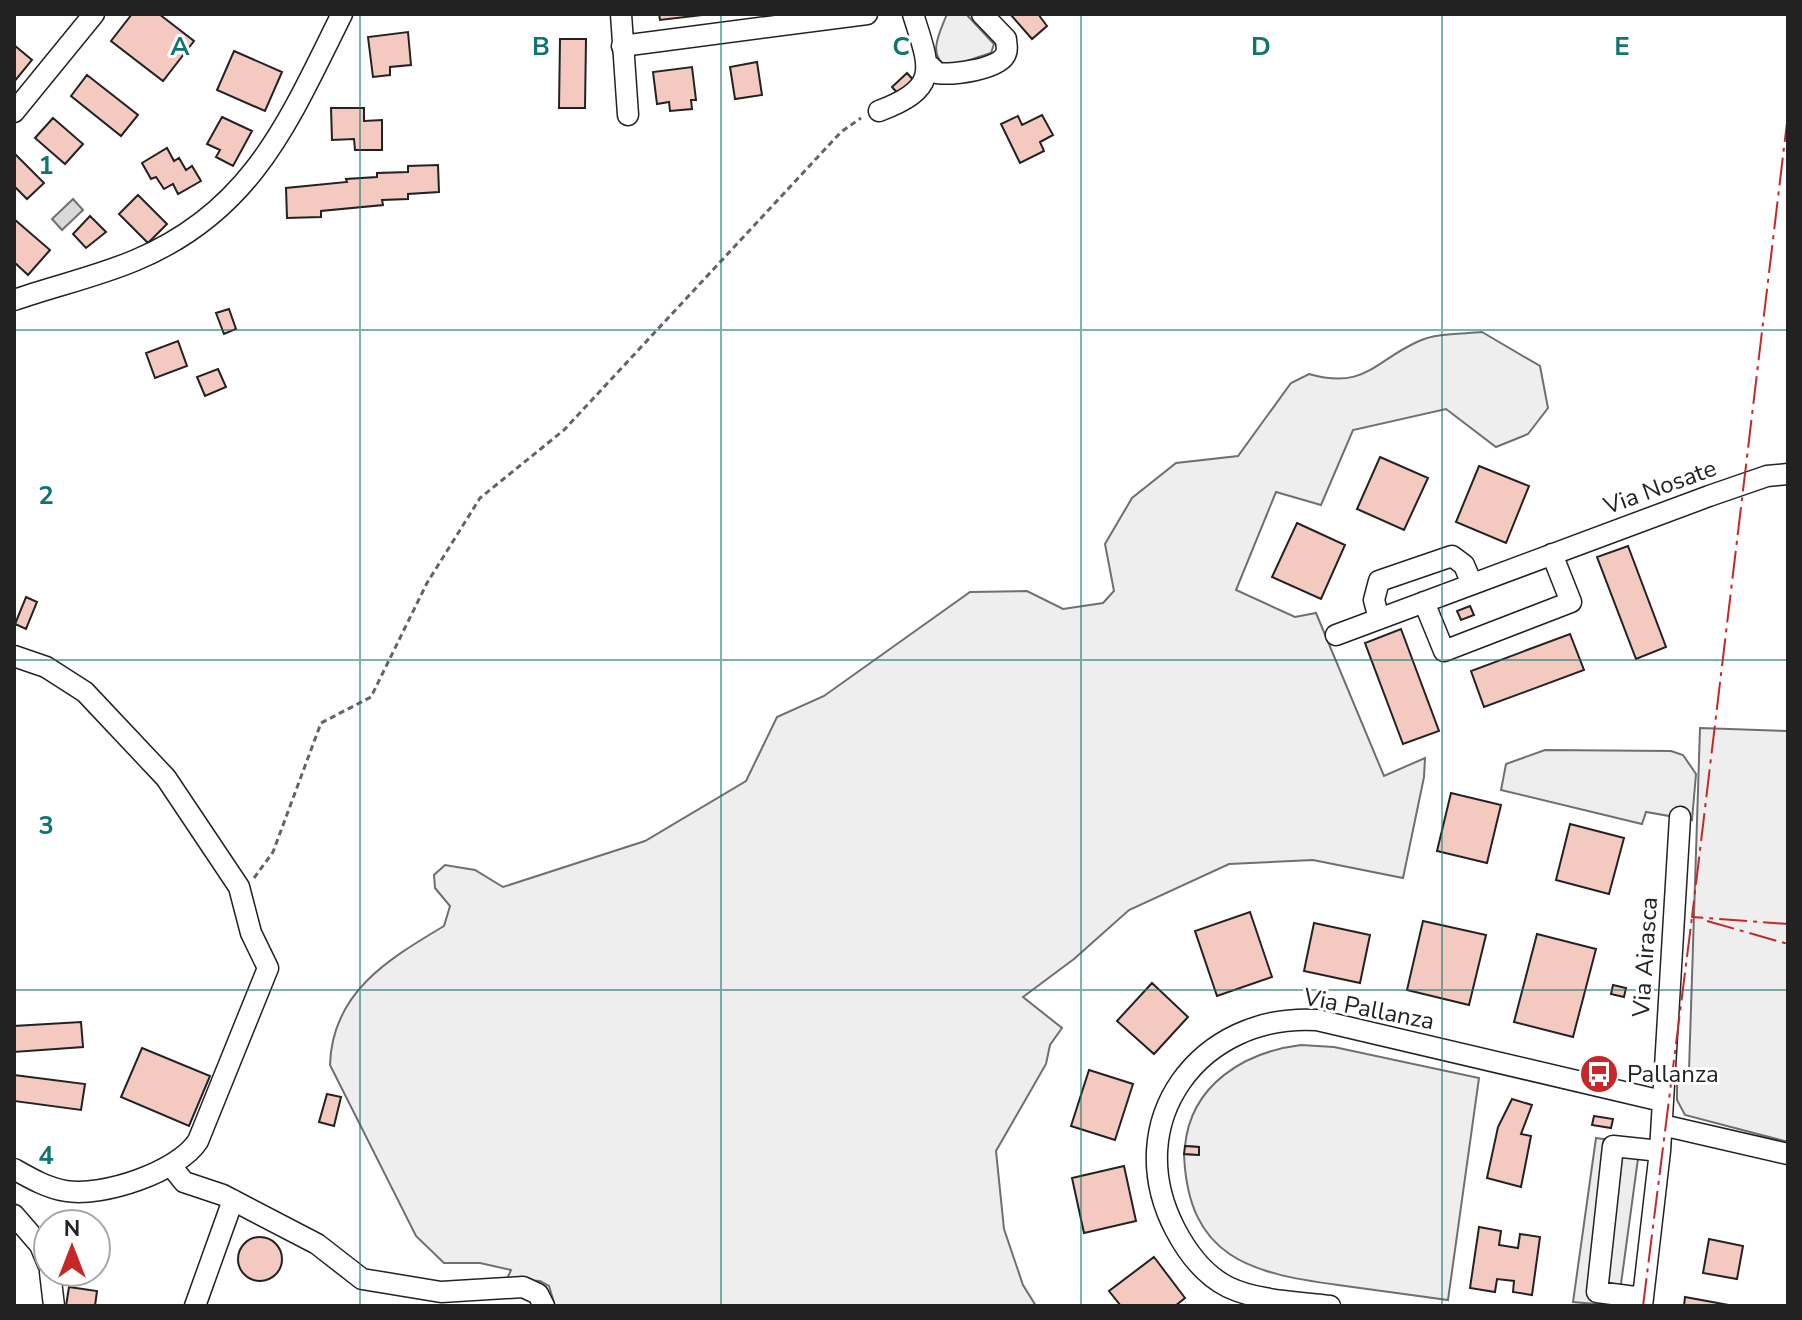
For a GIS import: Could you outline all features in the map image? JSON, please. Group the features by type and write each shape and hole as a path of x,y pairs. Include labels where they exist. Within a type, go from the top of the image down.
{"street":[{"path":"14,112 94,14"},
{"path":"18,294 139,259 193,229 222,207 248,181 276,144 342,14"},
{"path":"621,14 628,115"},
{"path":"622,46 867,14"},
{"path":"913,14 930,66 937,73 954,75 1000,62 1006,53 1006,39 982,14"},
{"path":"879,111 917,93 930,66"},
{"name":"Via Nosate","path":"1336,635 1767,476 1788,474"},
{"path":"1424,602 1444,651 1571,602 1552,554"},
{"path":"1379,619 1374,600 1379,581 1452,556 1464,565 1472,584"},
{"path":"14,656 46,667 85,692 166,778 242,894 251,933 266,960 267,973 198,1141 172,1167 80,1192 45,1185 14,1169"},
{"name":"Via Airasca","path":"1642,1302 1660,1151 1680,817"},
{"name":"Via Pallanza","path":"1330,1306 1229,1287 1196,1262 1181,1241 1165,1207 1155,1153 1160,1122 1190,1070 1230,1037 1263,1023 1317,1020 1662,1101"},
{"path":"1662,1125 1788,1154"},
{"path":"1642,1302 1597,1292 1613,1146 1660,1151"},
{"path":"172,1167 184,1182 233,1200 317,1244 362,1279 441,1299 523,1287 538,1294 544,1306"},
{"path":"195,1306 233,1200"},
{"path":"14,1215 32,1236"}],"path":[{"path":"242,894 273,852 321,723 371,697 427,583 480,498 564,430 841,132 859,119 879,111"}],"shaded area":[{"path":"947,14 966,14 994,44 991,53 948,67 941,62 936,50"},
{"path":"73,199 83,210 62,230 52,219"},
{"path":"1482,332 1540,366 1548,408 1528,434 1496,447 1446,409 1353,430 1321,505 1276,492 1236,590 1295,617 1316,613 1384,776 1425,758 1424,777 1403,878 1313,860 1229,864 1129,910 1074,959 1023,997 1062,1028 1050,1045 1046,1064 996,1151 1004,1229 1023,1285 1036,1306 555,1306 549,1286 540,1281 507,1279 511,1270 480,1263 444,1263 416,1236 330,1065 333,1040 352,998 383,966 444,926 450,906 435,888 434,875 445,865 475,870 503,887 645,841 746,781 777,717 824,696 970,592 1027,591 1063,609 1103,603 1114,591 1105,544 1132,498 1176,463 1238,456 1291,383 1309,374 1328,378 1357,376 1426,338"},
{"path":"1700,728 1788,731 1788,1142 1685,1115 1677,1100 1677,1077 1689,1070"},
{"path":"1545,750 1671,751 1683,755 1696,774 1692,820 1646,812 1642,824 1501,790 1506,764"},
{"path":"1301,1045 1334,1047 1479,1078 1448,1300 1306,1280 1252,1266 1230,1254 1211,1238 1197,1217 1188,1189 1184,1154 1199,1155 1199,1147 1185,1146 1189,1124 1198,1105 1224,1075 1241,1064 1260,1055"},
{"path":"1596,1138 1640,1144 1618,1306 1573,1302"}],"building":[{"path":"132,14 159,14 194,41 163,81 111,41"},
{"path":"659,14 711,14 660,20"},
{"path":"1010,14 1038,14 1047,26 1032,39"},
{"path":"408,32 411,65 390,67 390,75 373,77 368,37"},
{"path":"560,39 586,39 585,108 559,108"},
{"path":"14,45 32,60 14,82"},
{"path":"234,51 282,72 265,111 217,90"},
{"path":"757,62 762,95 735,99 730,67"},
{"path":"692,67 696,100 691,100 692,109 670,111 669,102 657,104 653,72"},
{"path":"907,73 916,83 901,97 892,87"},
{"path":"87,75 138,115 121,136 71,96"},
{"path":"331,108 364,108 364,121 382,120 382,150 355,150 354,139 332,140"},
{"path":"1042,115 1053,135 1040,142 1044,151 1020,163 1001,124 1018,116 1022,125"},
{"path":"222,117 252,131 233,166 216,157 220,150 207,144"},
{"path":"53,118 83,144 65,164 35,138"},
{"path":"167,148 174,161 179,158 186,170 192,166 201,181 178,194 173,184 164,189 156,177 151,179 142,163"},
{"path":"14,153 44,183 27,199 14,186"},
{"path":"438,165 439,192 408,194 408,199 382,200 383,205 321,211 321,217 287,218 286,188 347,182 346,179 377,177 377,173 408,172 408,166"},
{"path":"138,195 167,224 148,243 119,214"},
{"path":"90,216 106,232 86,248 73,234"},
{"path":"14,219 50,250 28,275 14,262"},
{"path":"229,309 236,329 224,334 216,313"},
{"path":"178,341 187,366 155,378 146,353"},
{"path":"218,369 226,387 205,396 197,377"},
{"path":"1380,457 1428,478 1404,530 1357,509"},
{"path":"1479,466 1529,486 1506,543 1456,522"},
{"path":"1297,523 1345,545 1321,599 1272,577"},
{"path":"1628,546 1666,647 1636,659 1597,557"},
{"path":"26,597 37,602 26,629 15,624"},
{"path":"1470,606 1474,615 1461,620 1457,611"},
{"path":"1401,629 1439,731 1403,744 1365,643"},
{"path":"1570,634 1584,670 1484,707 1471,671"},
{"path":"1451,793 1501,805 1487,863 1437,851"},
{"path":"1570,824 1624,838 1609,894 1556,880"},
{"path":"1250,912 1272,977 1217,996 1195,931"},
{"path":"1423,921 1486,935 1469,1005 1407,990"},
{"path":"1314,923 1370,935 1360,983 1304,971"},
{"path":"1537,934 1596,949 1573,1037 1514,1022"},
{"path":"1152,983 1188,1017 1154,1054 1117,1021"},
{"path":"1613,985 1626,988 1624,997 1611,994"},
{"path":"81,1022 83,1047 14,1052 14,1026"},
{"path":"142,1048 210,1076 189,1126 121,1097"},
{"path":"1089,1070 1133,1084 1115,1140 1071,1126"},
{"path":"14,1075 85,1084 81,1110 14,1101"},
{"path":"327,1094 341,1097 334,1126 319,1122"},
{"path":"1512,1099 1532,1105 1521,1134 1531,1136 1521,1187 1487,1178 1498,1127"},
{"path":"1594,1116 1613,1119 1611,1128 1592,1125"},
{"path":"1185,1146 1199,1147 1199,1155 1184,1154"},
{"path":"1124,1166 1136,1221 1084,1233 1072,1178"},
{"path":"1479,1227 1501,1231 1499,1245 1518,1248 1520,1234 1540,1237 1532,1295 1513,1292 1514,1281 1497,1279 1495,1292 1470,1288"},
{"path":"260,1237 275,1244 282,1259 275,1274 260,1281 245,1274 238,1259 245,1244"},
{"path":"1709,1239 1743,1246 1737,1279 1703,1273"},
{"path":"1154,1257 1185,1298 1175,1306 1121,1306 1109,1291"},
{"path":"69,1288 97,1291 95,1306 66,1306"},
{"path":"1685,1297 1734,1306 1684,1306"}],"power":[{"path":"1788,114 1692,917 1788,924"},
{"path":"1643,1306 1692,917 1696,918"},
{"path":"1707,921 1788,944"}],"place":[{"name":"Pallanza","path":"1599,1074"}]}
